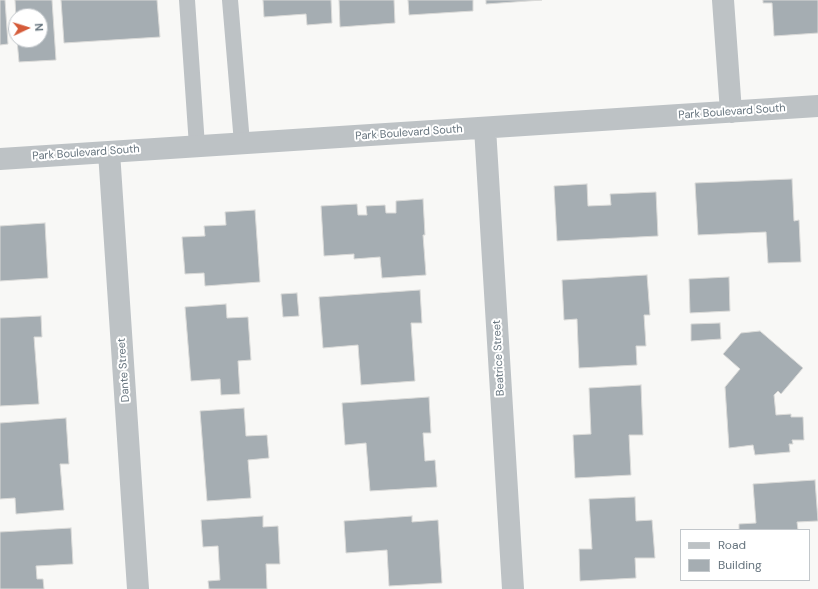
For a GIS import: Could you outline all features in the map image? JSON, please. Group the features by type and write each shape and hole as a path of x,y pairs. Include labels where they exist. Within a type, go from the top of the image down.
{"street":[{"path":"723,0 730,112"},
{"name":"Park Boulevard South","path":"0,159 818,106"},
{"name":"Beatrice Street","path":"485,128 513,589"},
{"name":"Dante Street","path":"109,152 138,589"}],"lane":[{"path":"188,0 197,146"},
{"path":"230,0 242,143"}],"building":[{"path":"0,0 5,0 8,44 0,45"},
{"path":"15,0 52,0 56,60 19,62 18,48 48,48 48,8 15,8"},
{"path":"61,0 157,0 160,37 64,43"},
{"path":"263,0 331,0 332,23 307,25 306,14 264,17"},
{"path":"339,0 394,0 395,23 340,27"},
{"path":"408,0 473,0 473,11 409,15"},
{"path":"486,0 542,0 486,4"},
{"path":"763,0 818,0 818,33 774,36 772,3 763,3"},
{"path":"792,179 794,221 799,220 801,262 768,263 766,232 698,235 695,183"},
{"path":"587,184 588,206 611,205 610,194 656,192 658,236 557,241 554,186"},
{"path":"423,199 425,235 423,235 426,275 382,278 380,257 354,259 354,254 324,256 321,206 357,204 358,215 367,215 366,206 385,205 386,213 396,213 396,201"},
{"path":"255,210 260,282 205,286 204,273 185,274 182,237 205,236 204,226 226,225 225,212"},
{"path":"45,223 48,278 0,281 0,226"},
{"path":"647,275 650,315 644,315 646,346 636,346 637,365 579,368 577,319 564,320 562,280"},
{"path":"729,277 730,311 690,313 689,279"},
{"path":"420,290 422,323 411,323 415,381 361,385 358,345 323,348 319,297"},
{"path":"297,293 299,316 283,317 281,294"},
{"path":"226,304 227,318 248,317 251,360 238,361 240,394 221,395 220,379 191,381 185,307"},
{"path":"41,316 42,337 34,337 39,404 0,406 0,318"},
{"path":"720,323 721,339 691,341 691,324"},
{"path":"760,331 803,368 781,394 778,391 774,395 776,415 791,414 791,417 803,417 804,440 792,440 793,444 789,444 790,452 755,455 753,445 729,448 725,387 740,369 723,354 741,333"},
{"path":"641,385 643,435 629,435 631,475 575,478 573,435 591,434 589,388"},
{"path":"429,397 431,433 423,433 425,461 435,460 437,487 370,491 366,443 345,445 342,403"},
{"path":"244,408 246,436 267,435 269,458 248,460 251,498 207,501 200,411"},
{"path":"66,418 69,464 60,464 64,510 16,514 15,498 0,499 0,423"},
{"path":"815,480 818,521 797,522 798,529 739,529 739,524 756,523 753,484"},
{"path":"635,497 636,521 652,520 655,558 635,558 636,578 580,581 579,549 592,549 589,499"},
{"path":"263,516 263,527 278,526 280,564 266,564 267,589 209,589 208,581 220,580 218,546 203,547 201,520"},
{"path":"412,516 412,522 438,520 442,583 389,586 387,550 346,553 344,521"},
{"path":"71,528 73,564 36,566 37,579 43,579 44,589 0,589 0,532"}]}
